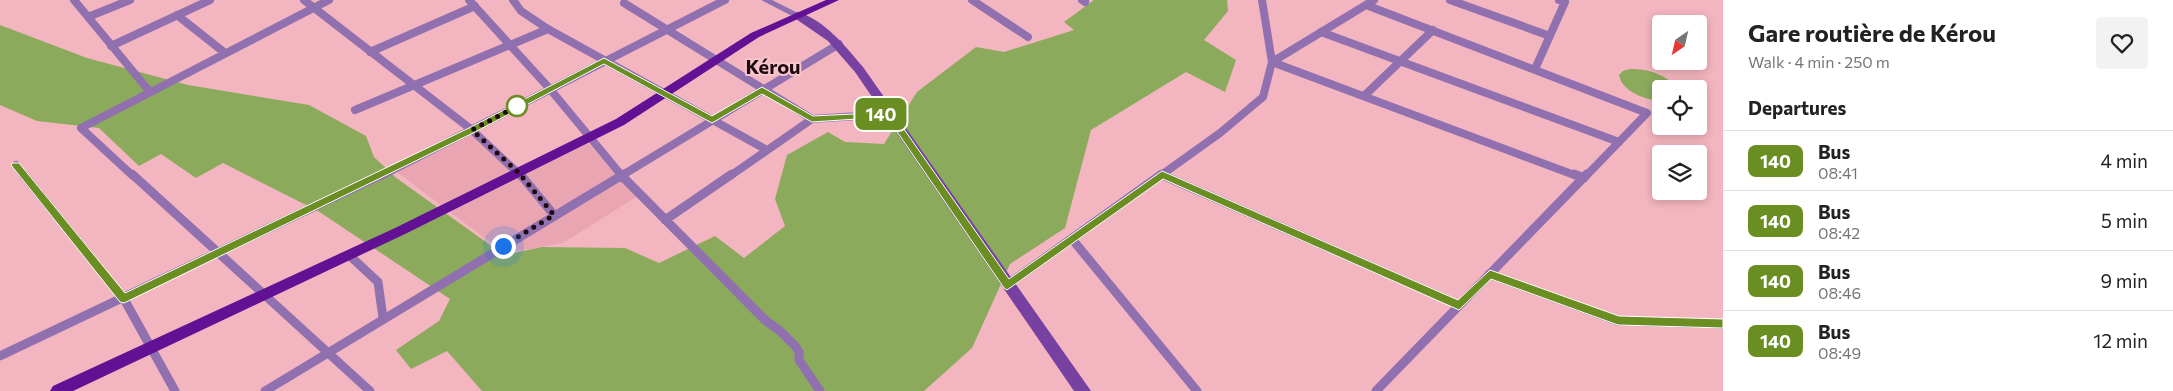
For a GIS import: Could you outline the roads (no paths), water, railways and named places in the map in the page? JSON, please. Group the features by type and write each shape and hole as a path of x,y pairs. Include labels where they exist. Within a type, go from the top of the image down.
{"main road":[{"path":"58,391 349,255 590,138 620,122 755,35 834,0"},
{"path":"797,15 840,44 1083,391"}],"street":[{"path":"74,0 150,92"},
{"path":"88,17 130,0"},
{"path":"112,46 210,0"},
{"path":"304,0 472,130 518,173 554,215"},
{"path":"329,0 312,7 81,128 370,391"},
{"path":"513,0 521,11 548,29 767,150"},
{"path":"0,356 124,299 472,130 604,60 725,0"},
{"path":"765,0 797,15"},
{"path":"972,0 1028,36"},
{"path":"1007,285 1220,133 1263,97 1272,62 1262,0"},
{"path":"1272,62 1374,0"},
{"path":"1450,0 1550,36"},
{"path":"1535,69 1565,2 1559,0"},
{"path":"370,52 472,3 550,89 621,175 765,320 788,337 792,346 799,352 799,360 820,391"},
{"path":"624,3 762,90 812,119"},
{"path":"1366,5 1648,113 1376,391"},
{"path":"177,16 225,53"},
{"path":"355,110 548,29"},
{"path":"1364,96 1433,30"},
{"path":"1321,32 1619,142"},
{"path":"265,391 383,318 840,44"},
{"path":"1272,62 1584,178"},
{"path":"665,220 812,119 889,114"},
{"path":"16,165 124,299 176,391"},
{"path":"1162,175 1459,306"},
{"path":"1072,239 1197,391"},
{"path":"349,255 378,282 383,318"},
{"path":"1490,274 1618,321 1723,324"}],"district":[{"name":"Kérou","path":"773,67"}]}
